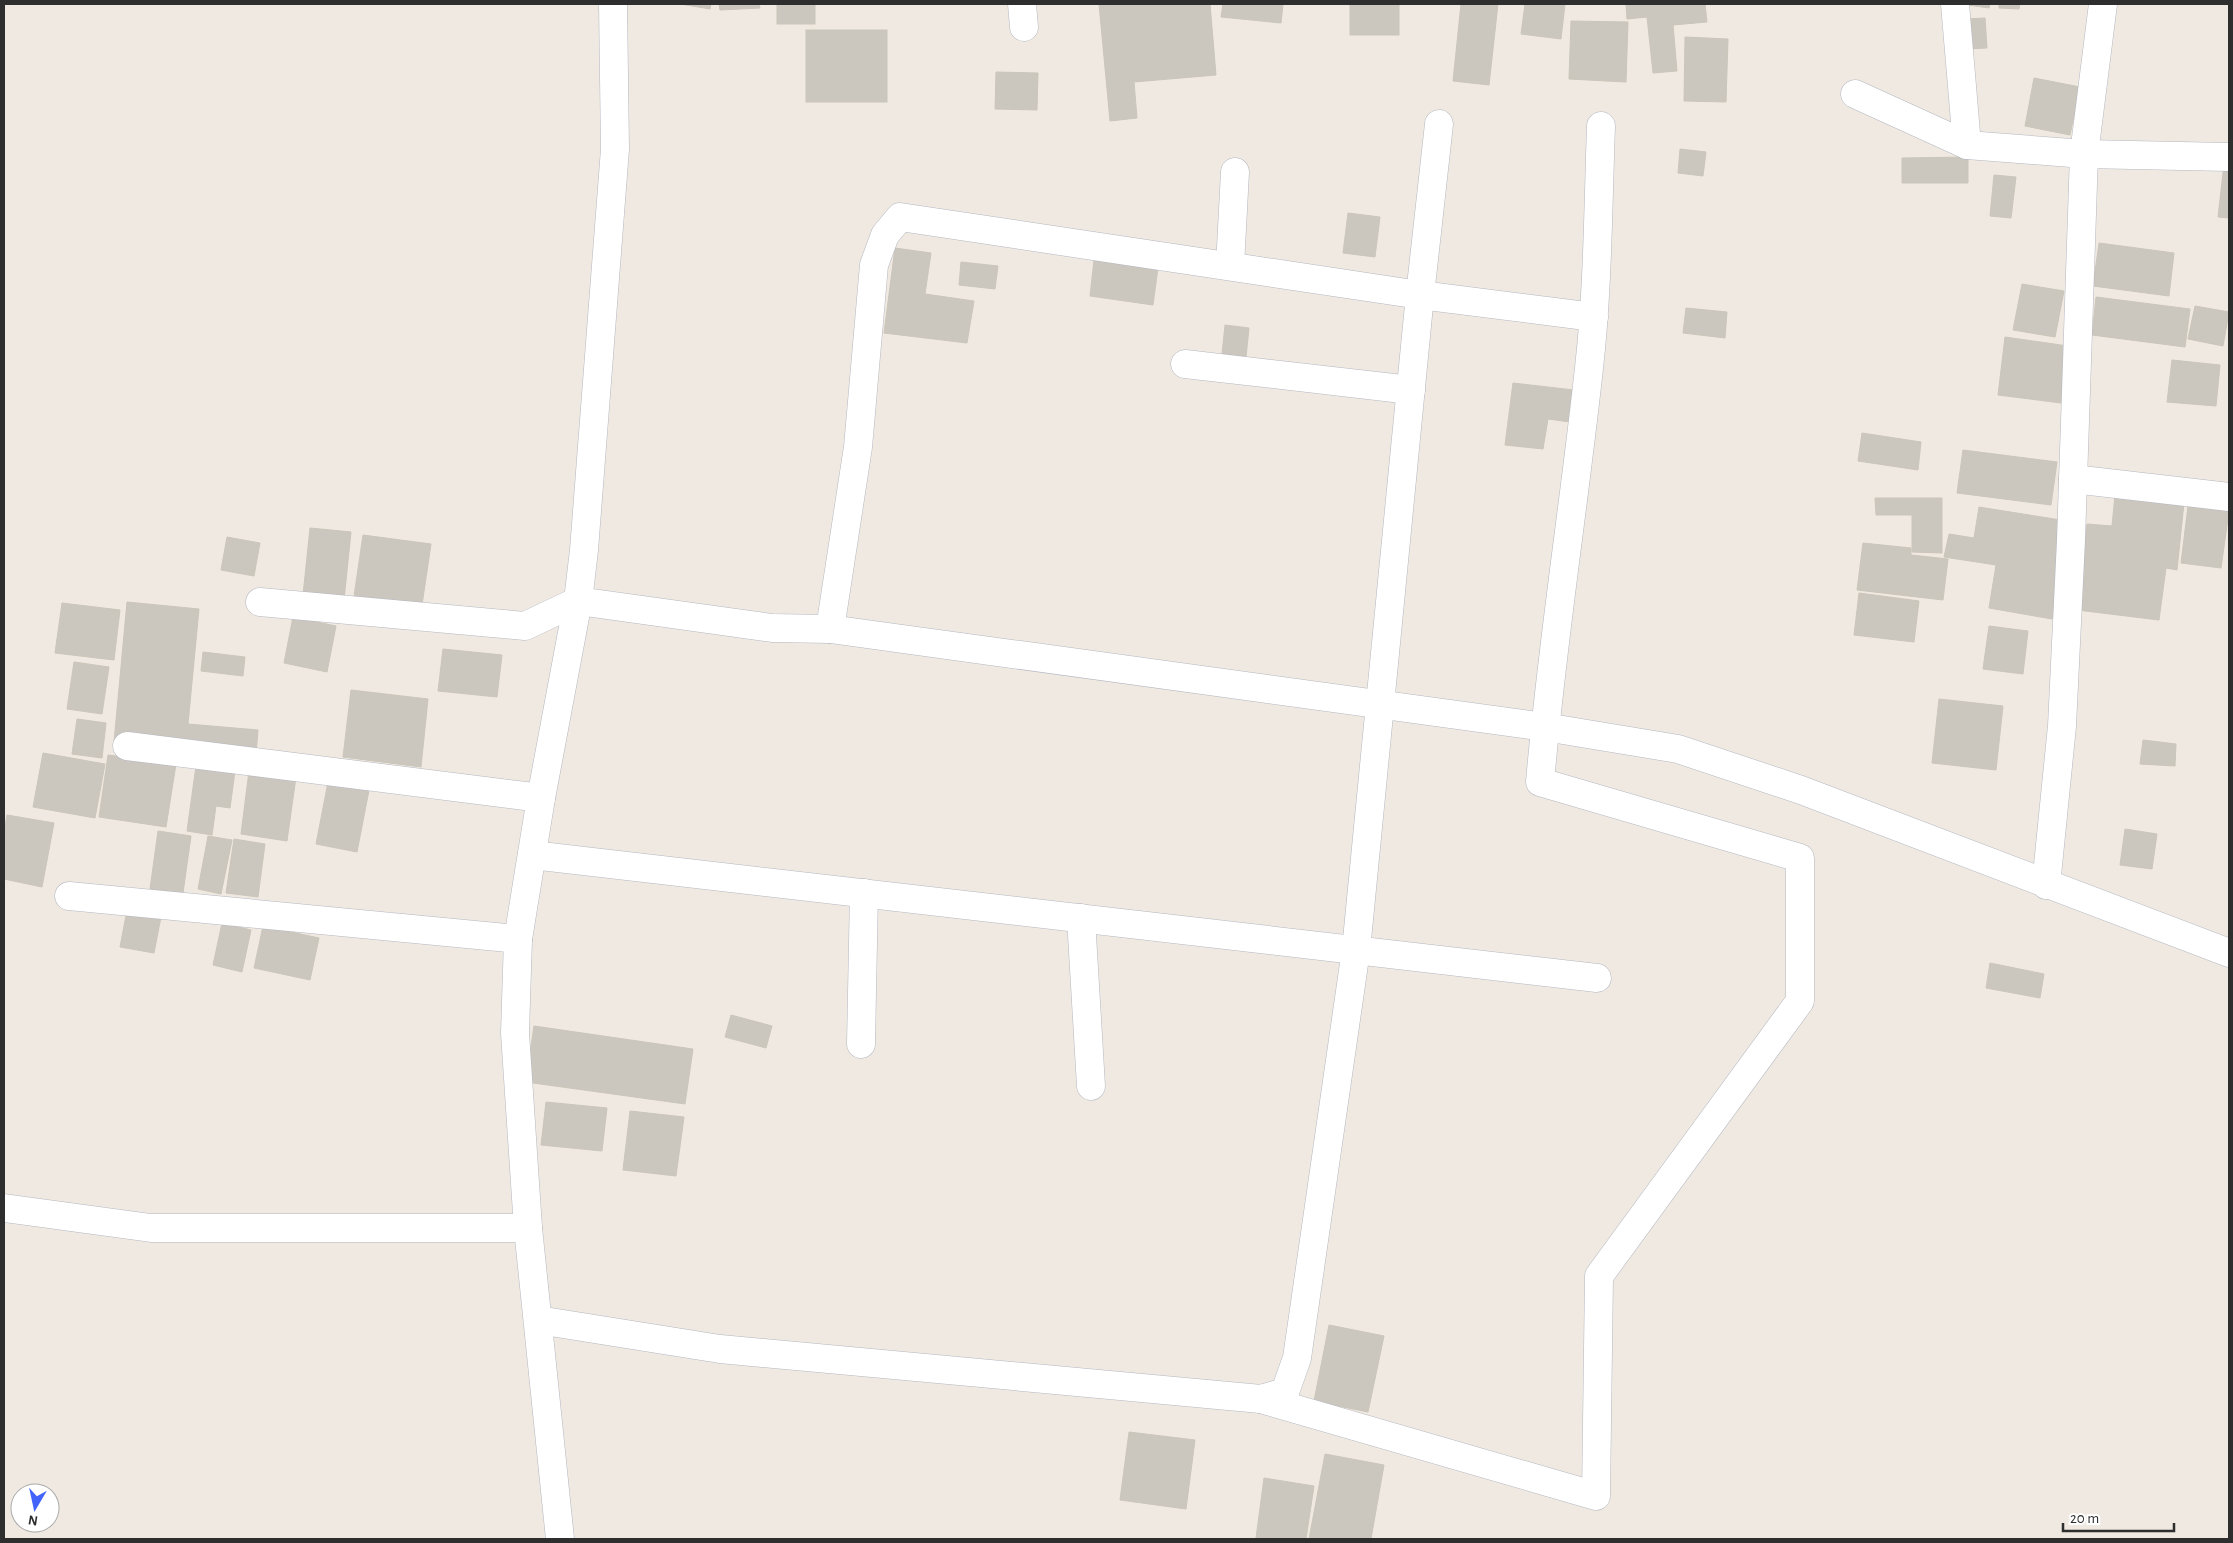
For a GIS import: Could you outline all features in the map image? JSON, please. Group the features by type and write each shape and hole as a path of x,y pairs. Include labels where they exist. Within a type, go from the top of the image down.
{"street":[{"path":"560,1539 528,1228 515,1033 518,939 541,798 578,601 614,149 613,4"},
{"path":"1955,4 1967,145"},
{"path":"2046,885 2062,726 2084,154 2103,4"},
{"path":"1855,94 1967,145 2084,154 2229,157"},
{"path":"1261,1398 1286,1392 1297,1358 1356,950 1410,390 1439,124"},
{"path":"538,1320 720,1349 1261,1398 1596,1496 1599,1276 1800,1001 1800,858 1540,782 1594,316 1601,126"},
{"path":"1230,266 1236,172"},
{"path":"830,628 858,447 874,265 885,235 900,217 1420,294 1594,316"},
{"path":"1185,364 1410,390"},
{"path":"2073,479 2229,497"},
{"path":"260,602 525,626 578,601 772,628 830,628 1545,727 1678,749 1801,790 2046,885 2229,953"},
{"path":"127,746 541,798"},
{"path":"532,855 1597,978"},
{"path":"861,1044 864,893"},
{"path":"69,896 518,939"},
{"path":"1081,918 1091,1086"},
{"path":"4,1208 151,1228 528,1228"}],"building":[{"path":"680,4 711,4 710,9"},
{"path":"719,4 759,4 760,8 720,10"},
{"path":"777,4 815,4 815,24 777,24"},
{"path":"1099,4 1210,4 1216,75 1134,82 1137,118 1110,121"},
{"path":"1223,4 1283,4 1281,23 1221,17"},
{"path":"1350,4 1399,4 1399,35 1350,35"},
{"path":"1461,4 1498,4 1489,85 1453,81"},
{"path":"1525,4 1565,4 1561,39 1521,34"},
{"path":"1626,4 1705,4 1707,22 1673,25 1677,71 1653,73 1647,17 1627,19"},
{"path":"1961,4 1990,4 1989,8"},
{"path":"1999,4 2020,4 2019,9 1999,8"},
{"path":"1985,18 1987,48 1966,49 1965,19"},
{"path":"1571,21 1628,22 1626,82 1569,79"},
{"path":"806,30 887,30 887,102 806,102"},
{"path":"1685,37 1728,39 1726,102 1684,101"},
{"path":"996,72 1038,73 1037,110 995,109"},
{"path":"2034,78 2080,87 2070,135 2025,126"},
{"path":"1680,149 1706,152 1703,176 1678,173"},
{"path":"1968,157 1968,183 1902,183 1902,158"},
{"path":"2224,164 2229,165 2229,218 2218,217"},
{"path":"1994,175 2016,177 2011,218 1990,216"},
{"path":"1348,213 1380,217 1375,257 1343,253"},
{"path":"2099,243 2174,253 2169,296 2093,286"},
{"path":"895,248 931,253 925,294 974,301 967,343 884,333"},
{"path":"1095,251 1159,260 1153,305 1090,296"},
{"path":"961,262 998,266 995,289 959,285"},
{"path":"2022,284 2064,291 2055,337 2013,330"},
{"path":"2096,297 2190,309 2185,347 2092,335"},
{"path":"2195,306 2229,312 2223,346 2188,339"},
{"path":"1686,308 1727,312 1725,338 1683,333"},
{"path":"1225,325 1249,328 1246,357 1222,354"},
{"path":"2005,337 2068,346 2061,403 1998,395"},
{"path":"2172,360 2220,365 2216,406 2167,402"},
{"path":"1513,383 1574,390 1570,422 1548,419 1543,449 1505,445"},
{"path":"1862,433 1921,442 1918,470 1858,461"},
{"path":"1963,450 2057,462 2051,505 1957,493"},
{"path":"2115,495 2184,503 2177,570 2166,568 2159,620 2077,610 2087,524 2112,526"},
{"path":"1875,498 1942,498 1942,553 1912,552 1912,515 1876,515"},
{"path":"2188,506 2229,511 2221,568 2181,563"},
{"path":"1979,507 2067,521 2052,619 1989,608 1996,565 1944,557 1949,534 1974,538"},
{"path":"310,528 351,532 344,600 303,595"},
{"path":"363,535 431,544 421,612 353,603"},
{"path":"227,537 260,543 254,576 221,570"},
{"path":"1863,543 1911,548 1911,555 1948,559 1943,600 1857,590"},
{"path":"1859,593 1919,601 1914,642 1854,635"},
{"path":"127,602 199,609 188,724 258,730 256,755 114,742"},
{"path":"62,603 120,610 114,660 55,653"},
{"path":"293,617 336,626 327,672 284,663"},
{"path":"1989,626 2028,631 2023,674 1983,669"},
{"path":"443,649 502,655 497,697 438,691"},
{"path":"203,652 245,657 243,676 201,671"},
{"path":"74,662 109,667 102,714 67,709"},
{"path":"351,690 428,699 421,767 343,757"},
{"path":"1939,699 2003,706 1996,770 1932,763"},
{"path":"77,719 106,723 102,758 72,754"},
{"path":"2143,740 2176,744 2175,766 2140,764"},
{"path":"43,753 105,764 95,818 33,807"},
{"path":"108,755 176,764 166,827 99,817"},
{"path":"196,766 235,771 230,808 216,806 212,835 187,831"},
{"path":"249,771 296,777 287,841 241,834"},
{"path":"329,777 370,785 357,852 316,844"},
{"path":"7,815 54,823 42,887 4,879 4,834"},
{"path":"2125,829 2157,834 2152,869 2120,865"},
{"path":"158,831 191,836 183,893 150,889"},
{"path":"208,836 232,840 221,894 198,889"},
{"path":"234,839 265,844 258,897 226,893"},
{"path":"127,910 161,917 154,953 120,947"},
{"path":"222,923 251,930 242,972 213,965"},
{"path":"263,926 319,938 310,980 254,968"},
{"path":"1990,963 2044,974 2040,998 1986,988"},
{"path":"731,1015 772,1026 766,1048 725,1037"},
{"path":"534,1026 693,1049 685,1104 526,1082"},
{"path":"546,1102 607,1108 602,1151 541,1145"},
{"path":"630,1111 684,1117 676,1176 623,1170"},
{"path":"1329,1325 1384,1336 1368,1412 1314,1401"},
{"path":"1129,1432 1195,1440 1186,1509 1120,1500"},
{"path":"1325,1454 1384,1465 1371,1539 1309,1539"},
{"path":"1264,1478 1314,1486 1306,1539 1256,1538"}]}
